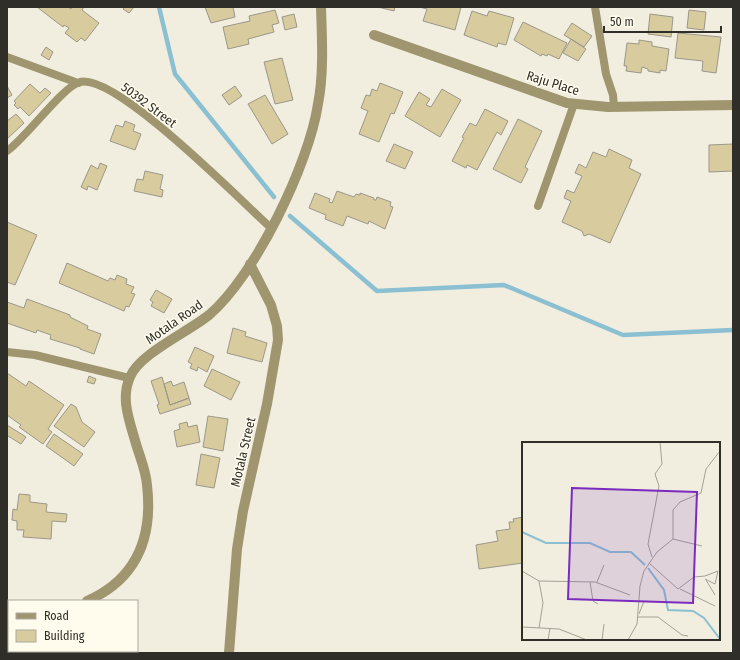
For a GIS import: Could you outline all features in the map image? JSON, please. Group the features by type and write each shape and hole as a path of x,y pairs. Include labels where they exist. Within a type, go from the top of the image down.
{"street":[{"name":"Motala Road","path":"89,600 107,589 129,571 141,550 149,520 147,483 126,410 125,395 129,378 133,370 148,356 210,314 226,298 250,264 271,228 302,162 310,139 318,105 321,70 321,7"},
{"name":"Raju Place","path":"374,35 558,101 574,104 614,107 733,105"},
{"name":"Motala Street","path":"229,653 237,549 243,511 267,404 278,340 277,326 271,305 250,264"}],"lane":[{"path":"595,7 606,74 613,95 614,107"},
{"name":"50392 Street","path":"7,57 78,83 94,83 130,104 190,152 271,228"},
{"path":"7,151 18,143 59,98 78,83"},
{"path":"538,206 574,104"},
{"path":"7,352 35,355 129,378"}],"building":[{"path":"37,7 68,7 71,9 72,7 84,7 82,10 99,23 85,41 81,38 77,42 65,33 69,28 64,25 63,27"},
{"path":"125,7 134,7 129,13 123,9"},
{"path":"205,7 233,7 235,17 211,23"},
{"path":"378,7 395,7 394,11"},
{"path":"419,7 461,7 455,30 423,21 427,9"},
{"path":"275,10 279,23 272,25 274,32 248,39 249,44 228,49 223,27 250,21 249,16"},
{"path":"689,10 706,12 704,30 687,28"},
{"path":"472,11 487,16 489,11 514,18 506,45 498,43 497,47 464,35"},
{"path":"294,14 297,27 285,30 282,17"},
{"path":"650,14 673,17 671,37 648,34"},
{"path":"523,22 567,43 559,59 548,54 547,56 542,54 541,56 514,40"},
{"path":"572,23 592,36 584,47 564,35"},
{"path":"678,33 721,37 716,73 702,71 703,61 675,58"},
{"path":"571,39 586,49 578,61 563,53"},
{"path":"639,40 652,42 652,46 669,49 666,71 660,70 660,73 648,71 648,69 642,67 641,73 626,71 627,66 624,66 627,43 639,44"},
{"path":"46,47 53,52 49,60 41,55"},
{"path":"282,58 293,100 275,104 264,62"},
{"path":"380,83 403,92 394,114 391,113 379,142 359,134 368,111 361,108 366,95 370,96 372,89 377,91"},
{"path":"30,84 40,93 45,88 51,93 29,116 20,107 18,109 14,105 16,103 14,101"},
{"path":"7,86 12,95 7,98"},
{"path":"235,86 242,96 229,105 222,95"},
{"path":"442,89 461,100 440,137 405,116 419,92 430,99 426,105 431,107"},
{"path":"265,95 288,134 272,144 248,104"},
{"path":"485,109 508,121 501,135 497,132 477,170 467,165 466,168 452,161 464,138 462,137 470,123 476,126"},
{"path":"16,114 24,123 7,139 7,121"},
{"path":"518,119 542,131 525,167 528,169 521,183 493,169"},
{"path":"125,121 135,125 133,131 141,134 135,150 110,141 116,125 123,127"},
{"path":"394,144 413,152 405,169 386,161"},
{"path":"733,144 733,171 709,172 709,145"},
{"path":"609,149 632,160 629,168 641,174 610,243 589,234 584,236 582,231 562,222 571,201 564,198 567,190 574,193 582,176 575,173 579,164 586,168 593,152 606,157"},
{"path":"100,163 107,166 97,190 88,186 87,190 81,187 91,165 98,169"},
{"path":"145,171 163,175 160,189 163,190 162,197 134,191 137,179 143,180"},
{"path":"337,191 354,197 356,194 360,195 360,193 374,198 374,200 376,200 377,197 391,202 390,206 393,207 385,229 369,221 368,224 347,216 343,226 325,219 326,215 309,208 315,193 330,199 329,202 332,203"},
{"path":"7,222 37,235 15,285 7,282"},
{"path":"67,263 108,281 110,278 115,280 117,275 127,279 126,284 134,287 131,293 135,294 129,307 126,306 124,311 59,283"},
{"path":"156,290 172,299 164,313 151,306 153,302 150,300"},
{"path":"27,299 70,315 70,317 88,326 87,329 101,334 94,354 50,339 51,335 37,330 36,333 7,323 7,302 24,308"},
{"path":"233,328 246,332 245,336 267,343 262,362 227,353"},
{"path":"195,347 214,356 207,372 198,367 197,371 190,368 192,364 188,362"},
{"path":"212,369 240,382 231,400 204,386"},
{"path":"7,373 26,386 29,381 64,405 48,429 52,432 43,444 19,427 21,425 7,415"},
{"path":"89,376 96,379 94,384 87,382"},
{"path":"162,377 170,405 189,398 191,404 160,414 157,405 159,404 151,381"},
{"path":"171,381 173,386 184,382 189,398 170,405 164,384"},
{"path":"71,404 76,407 82,422 95,432 84,447 54,426"},
{"path":"208,416 228,419 223,451 203,447"},
{"path":"187,422 188,427 197,425 200,442 177,447 174,431 180,429 179,424"},
{"path":"7,425 26,437 21,444 8,436 7,437"},
{"path":"54,434 83,454 74,466 46,446"},
{"path":"201,454 220,458 214,488 196,485"},
{"path":"19,494 30,495 30,502 47,504 46,512 67,514 66,522 52,521 51,539 23,537 24,530 17,530 17,521 12,520 13,509 17,510"},
{"path":"522,517 522,563 479,569 476,545 498,541 496,531 510,529 509,522 514,522 513,519"}],"waterway":[{"path":"159,7 175,74 274,197"},
{"path":"290,216 377,291 504,285 623,335 733,330"}]}
